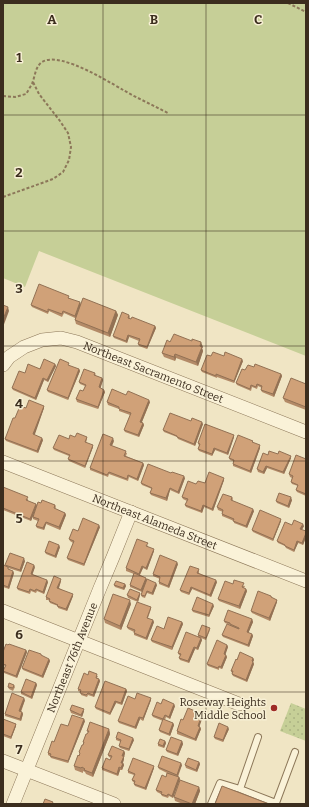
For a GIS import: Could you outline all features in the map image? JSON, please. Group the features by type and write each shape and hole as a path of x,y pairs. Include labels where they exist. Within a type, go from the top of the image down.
{"street":[{"name":"Northeast Sacramento Street","path":"3,364 9,357 24,347 42,340 61,338 83,345 306,432"},
{"name":"Northeast Alameda Street","path":"3,462 306,581"},
{"name":"Northeast 76th Avenue","path":"13,804 131,512"},
{"path":"3,611 239,704"},
{"path":"3,761 114,804"}],"lane":[{"path":"240,789 258,737"},
{"path":"211,804 220,783 276,803 295,752"}],"path":[{"path":"288,3 306,12"},
{"path":"3,96 15,97 26,94 32,84 35,71 42,62 53,59 67,62 90,71 132,95 168,113"},
{"path":"3,197 53,179 63,172 69,160 71,147 68,133 60,120 39,94 32,81"}],"green space":[{"path":"3,3 306,3 306,356 39,251 25,287 3,278"},
{"path":"291,703 306,709 306,741 280,731"}],"building":[{"path":"39,284 80,302 75,316 63,311 62,314 48,309 48,312 31,305"},
{"path":"83,298 116,311 108,333 75,320"},
{"path":"3,305 8,307 3,319"},
{"path":"122,312 129,315 128,318 131,319 132,317 155,326 147,347 138,344 140,339 128,335 126,341 113,336"},
{"path":"174,334 192,341 192,339 201,342 200,346 202,347 196,362 175,354 174,357 162,353 167,340 170,342"},
{"path":"213,352 224,356 225,352 242,359 234,381 201,370 207,355 211,356"},
{"path":"44,359 55,364 47,380 43,378 35,398 12,388 19,371 25,373 28,364 40,369"},
{"path":"60,359 69,363 68,365 79,369 68,398 47,390"},
{"path":"255,364 281,374 273,394 261,390 262,386 257,384 256,387 251,385 250,389 236,383 242,369 245,370 248,365 254,367"},
{"path":"84,369 95,373 94,375 102,378 99,387 104,390 98,407 76,399 80,390 83,391 86,385 79,382"},
{"path":"291,378 306,384 306,407 283,398"},
{"path":"112,389 126,395 128,391 149,400 140,422 143,423 138,435 124,430 131,413 119,409 119,407 107,402"},
{"path":"29,400 44,406 33,434 42,438 37,451 5,439 13,418 15,418 20,406 26,408"},
{"path":"170,413 191,421 192,418 202,422 194,444 163,430"},
{"path":"205,424 234,435 227,453 214,448 212,454 198,449 200,444 198,443"},
{"path":"77,433 87,437 85,442 93,445 85,466 68,459 70,455 53,448 59,435 69,439 70,435 75,437"},
{"path":"103,434 113,438 110,445 126,451 124,456 143,463 137,479 128,475 127,479 109,472 107,475 90,468"},
{"path":"238,435 260,445 250,471 233,464 234,460 229,458"},
{"path":"269,451 278,454 279,451 291,456 283,472 266,466 263,472 257,469 263,453 268,455"},
{"path":"296,455 306,459 306,494 296,490 298,485 291,482 293,476 289,474"},
{"path":"148,464 171,473 184,476 178,492 170,488 166,498 150,493 152,488 141,483"},
{"path":"209,472 224,478 212,509 203,505 201,511 185,505 188,499 182,497 188,481 196,484 198,481 205,483"},
{"path":"3,487 28,497 26,500 36,504 30,519 3,508"},
{"path":"279,493 291,497 288,506 276,501"},
{"path":"223,494 232,497 231,500 253,509 246,526 233,521 234,519 222,514 223,510 217,507"},
{"path":"42,500 55,505 54,508 65,513 59,527 46,522 43,528 36,526 39,519 33,517 38,502 41,503"},
{"path":"260,510 281,519 273,539 252,530"},
{"path":"83,518 99,525 84,564 67,558 74,541 69,539 73,529 78,531"},
{"path":"294,520 303,524 300,529 306,531 306,533 302,543 297,541 294,550 277,541 285,522 292,525"},
{"path":"137,539 148,543 146,546 154,549 146,568 142,566 139,574 126,568"},
{"path":"49,541 59,545 55,556 45,552"},
{"path":"10,553 24,558 20,570 5,565"},
{"path":"160,555 177,562 168,586 159,582 160,577 153,574"},
{"path":"27,562 34,565 31,574 47,580 43,592 36,589 35,591 30,589 29,592 17,588"},
{"path":"3,565 13,571 8,587 3,585"},
{"path":"190,566 199,569 197,573 216,580 210,595 191,587 189,593 180,590"},
{"path":"134,573 146,578 141,590 130,585"},
{"path":"54,576 61,579 57,588 73,594 66,609 57,606 58,605 49,601 50,599 46,597"},
{"path":"147,579 156,583 152,593 147,591 145,596 141,595"},
{"path":"234,580 244,583 242,587 246,589 239,606 218,599 225,581 233,584"},
{"path":"116,581 125,584 123,588 114,585"},
{"path":"130,589 140,593 137,600 127,595"},
{"path":"258,591 277,600 269,618 251,611"},
{"path":"113,594 130,600 120,626 104,619"},
{"path":"197,597 213,604 209,615 192,610"},
{"path":"137,602 151,607 147,618 153,620 146,638 134,633 135,630 127,627"},
{"path":"228,610 252,619 247,632 252,634 248,645 222,635 227,624 239,629 224,621"},
{"path":"168,617 182,622 172,647 151,640 157,626 164,629"},
{"path":"202,625 210,628 206,638 198,635"},
{"path":"186,632 201,638 197,648 194,647 188,661 179,658 181,654 178,653"},
{"path":"217,640 227,645 224,654 226,655 221,667 219,666 218,668 207,664"},
{"path":"6,644 26,650 16,676 3,671 6,665 3,664 3,652"},
{"path":"29,650 41,654 49,659 42,676 22,668"},
{"path":"240,652 253,658 253,662 246,680 232,674 233,671 231,671"},
{"path":"89,671 97,674 96,678 99,679 93,695 88,693 86,695 80,693 81,690 78,689 84,673 88,675"},
{"path":"26,679 36,683 31,697 21,692"},
{"path":"105,681 126,689 121,703 115,701 110,713 95,707"},
{"path":"9,683 14,685 13,688 8,687"},
{"path":"12,693 24,698 19,711 22,712 20,719 5,714"},
{"path":"137,693 151,698 143,718 139,717 135,727 118,721 128,696 135,699"},
{"path":"163,699 174,704 169,717 165,715 163,719 152,715 157,702 161,704"},
{"path":"72,705 84,709 81,715 70,710"},
{"path":"188,708 202,714 198,726 200,727 195,739 177,731 181,719 183,720"},
{"path":"72,715 84,719 68,761 50,756 51,754 48,753 52,741 54,742 61,724 68,726"},
{"path":"3,719 16,724 11,737 3,734"},
{"path":"163,719 173,723 169,734 159,730"},
{"path":"90,722 109,729 92,773 84,770 85,769 82,767 74,766 86,734 89,731 87,731"},
{"path":"219,723 228,727 223,740 214,737"},
{"path":"118,732 133,738 129,749 119,746 121,740 116,738"},
{"path":"171,737 182,741 177,754 166,750"},
{"path":"160,739 165,741 163,746 158,744"},
{"path":"112,746 124,751 122,756 124,756 121,763 123,763 121,768 119,767 117,774 102,768 106,758 110,760 112,756 108,755"},
{"path":"162,756 181,763 177,775 158,767"},
{"path":"133,758 154,766 145,788 134,784 135,781 132,780 135,774 128,771"},
{"path":"188,758 199,762 196,770 185,765"},
{"path":"167,773 179,777 172,796 168,794 167,796 161,794 162,792 156,790 162,775 166,777"},
{"path":"180,780 199,787 192,804 174,797"},
{"path":"222,786 269,804 215,804"},
{"path":"45,799 53,802 52,804 43,804"}],"place":[{"name":"Roseway Heights Middle School","path":"274,708"}]}
